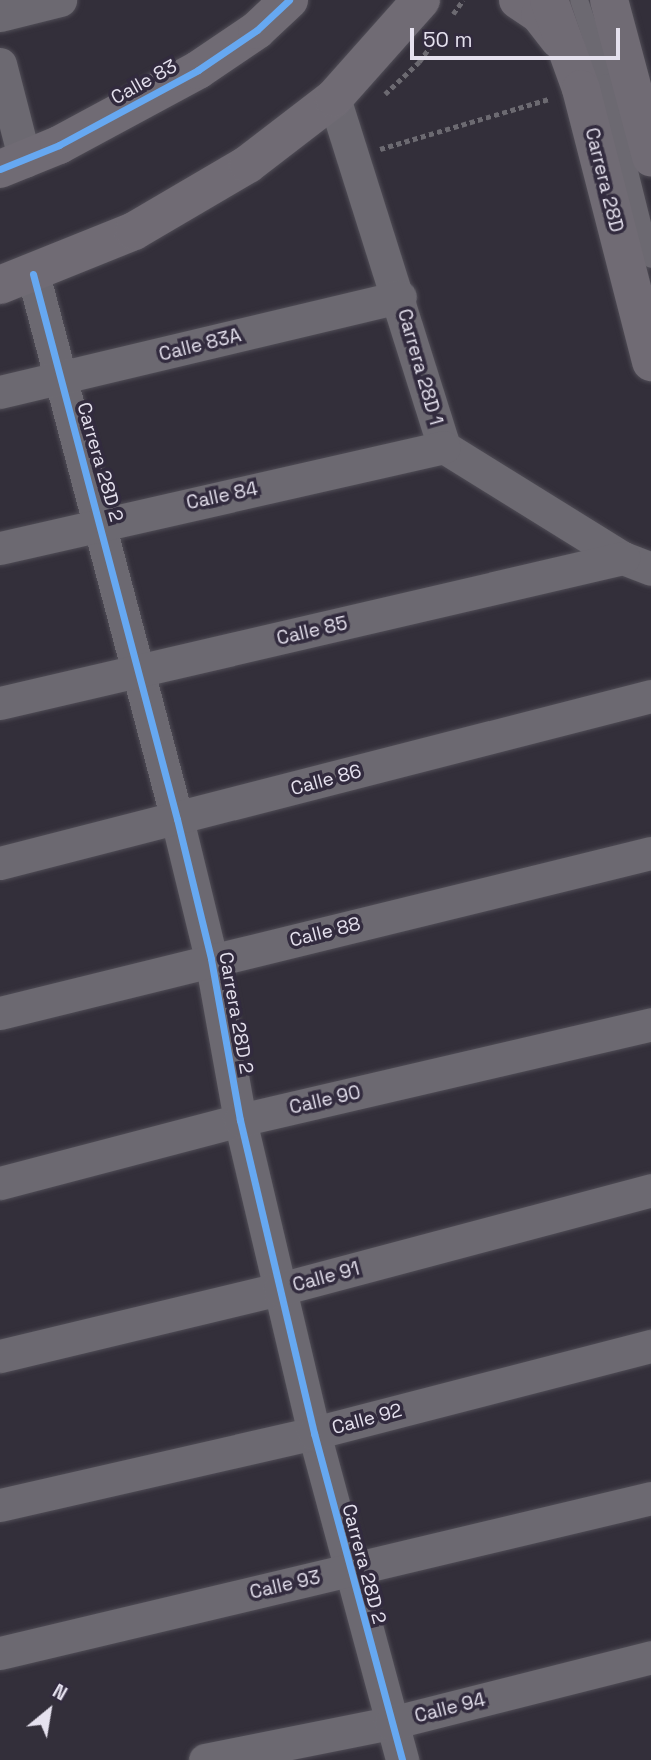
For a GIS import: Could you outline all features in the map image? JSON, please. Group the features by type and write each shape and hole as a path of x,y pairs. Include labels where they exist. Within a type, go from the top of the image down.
{"main road":[{"name":"Calle 83","path":"12,165 198,70 257,30 289,0"},
{"path":"17,280 134,231 200,194 299,128 334,98 421,0"},
{"path":"517,0 556,34 574,73"},
{"name":"Carrera 28D","path":"549,0 574,73 651,362"},
{"path":"609,0 651,157"}],"street":[{"path":"0,15 60,0"},
{"path":"0,64 12,165"},
{"name":"Carrera 28D 1","path":"334,98 400,297 444,447 637,564"},
{"name":"Carrera 28D 2","path":"17,280 60,379 101,523 211,959 240,1120 314,1433 348,1570 402,1760"},
{"name":"Calle 83A","path":"0,392 400,297"},
{"name":"Calle 84","path":"0,548 444,447"},
{"name":"Calle 85","path":"0,703 637,564"},
{"name":"Calle 86","path":"0,863 651,696"},
{"name":"Calle 88","path":"0,1013 651,853"},
{"name":"Calle 90","path":"0,1183 240,1120 651,1024"},
{"name":"Calle 91","path":"0,1356 280,1289 651,1190"},
{"name":"Calle 92","path":"0,1505 314,1433 651,1346"},
{"name":"Calle 93","path":"0,1653 651,1498"},
{"name":"Calle 94","path":"205,1760 391,1723 651,1657"}],"lane":[{"path":"579,0 607,83 651,259"}],"path":[{"path":"355,156 574,73"}],"cycle path":[{"path":"0,169 59,145 198,70 257,30 289,0"},
{"path":"33,274 177,819 211,959 240,1120 314,1433 402,1760"}]}
